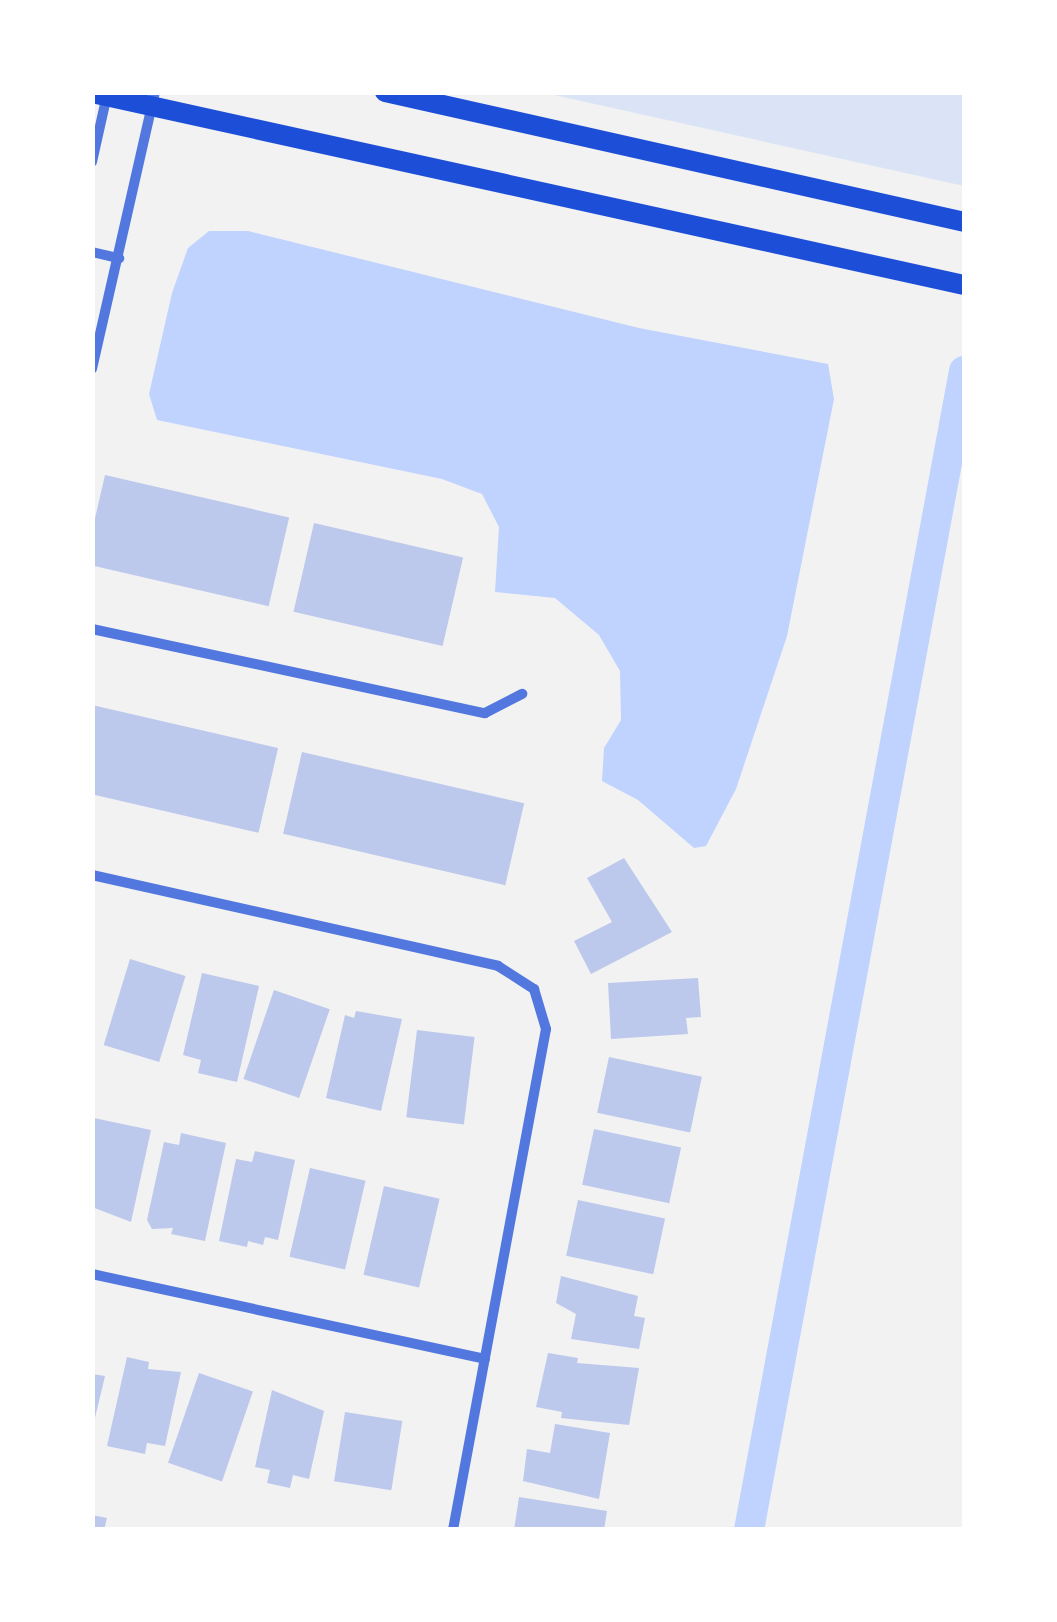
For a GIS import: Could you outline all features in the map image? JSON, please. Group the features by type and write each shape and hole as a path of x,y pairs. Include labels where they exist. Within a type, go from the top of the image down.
{"main road":[{"path":"385,92 964,222"},
{"path":"102,94 154,99 964,286"}],"street":[{"path":"92,162 102,94"},
{"path":"92,369 154,99"},
{"path":"92,252 119,258"},
{"path":"92,629 485,712 522,694"},
{"path":"92,875 498,966 534,988 546,1029 453,1530"},
{"path":"92,1274 484,1359"}],"shaded area":[{"path":"545,93 964,93 964,186"}],"water":[{"path":"209,231 248,231 639,328 828,364 834,399 787,636 736,789 706,846 694,848 638,800 602,781 604,748 621,720 620,671 599,635 555,598 495,592 499,527 482,494 442,479 157,420 149,394 172,293 188,248"}],"building":[{"path":"105,475 289,518 269,606 92,565 92,531"},
{"path":"314,523 463,557 443,646 294,612"},
{"path":"92,705 278,748 259,833 92,794"},
{"path":"302,752 524,803 505,885 283,834"},
{"path":"624,858 672,932 591,974 574,941 612,922 587,878"},
{"path":"130,959 185,976 159,1062 104,1045"},
{"path":"202,973 259,986 237,1082 198,1073 201,1060 183,1055"},
{"path":"698,978 701,1017 686,1018 688,1034 611,1039 608,983"},
{"path":"274,990 330,1009 299,1098 243,1079"},
{"path":"356,1011 402,1019 381,1111 326,1098 345,1015 354,1018"},
{"path":"417,1030 475,1037 464,1124 406,1117"},
{"path":"609,1057 702,1077 690,1133 597,1113"},
{"path":"94,1118 151,1130 131,1222 92,1207"},
{"path":"594,1129 681,1148 669,1203 582,1185"},
{"path":"181,1133 226,1143 205,1241 171,1234 173,1228 152,1229 147,1220 164,1142 179,1145"},
{"path":"255,1151 295,1160 278,1240 265,1237 263,1245 248,1241 247,1247 219,1241 236,1159 252,1162"},
{"path":"310,1168 366,1181 345,1269 290,1257"},
{"path":"384,1186 440,1199 419,1287 364,1275"},
{"path":"578,1200 665,1219 653,1274 566,1256"},
{"path":"561,1276 638,1296 634,1316 645,1318 639,1349 571,1339 576,1314 556,1303"},
{"path":"548,1353 578,1358 577,1363 639,1368 629,1425 561,1418 562,1412 536,1407"},
{"path":"127,1357 149,1362 148,1369 181,1372 165,1446 147,1443 145,1454 107,1446"},
{"path":"199,1373 253,1392 222,1481 168,1463"},
{"path":"92,1374 105,1376 94,1422 92,1422"},
{"path":"272,1390 324,1411 309,1479 293,1475 290,1488 267,1483 270,1470 255,1467"},
{"path":"345,1412 402,1421 391,1490 334,1481"},
{"path":"555,1424 610,1433 599,1499 523,1481 527,1449 550,1453"},
{"path":"519,1497 607,1511 604,1530 514,1530"},
{"path":"92,1515 107,1518 104,1530 92,1530"}],"waterway":[{"path":"749,1530 964,371"}]}
